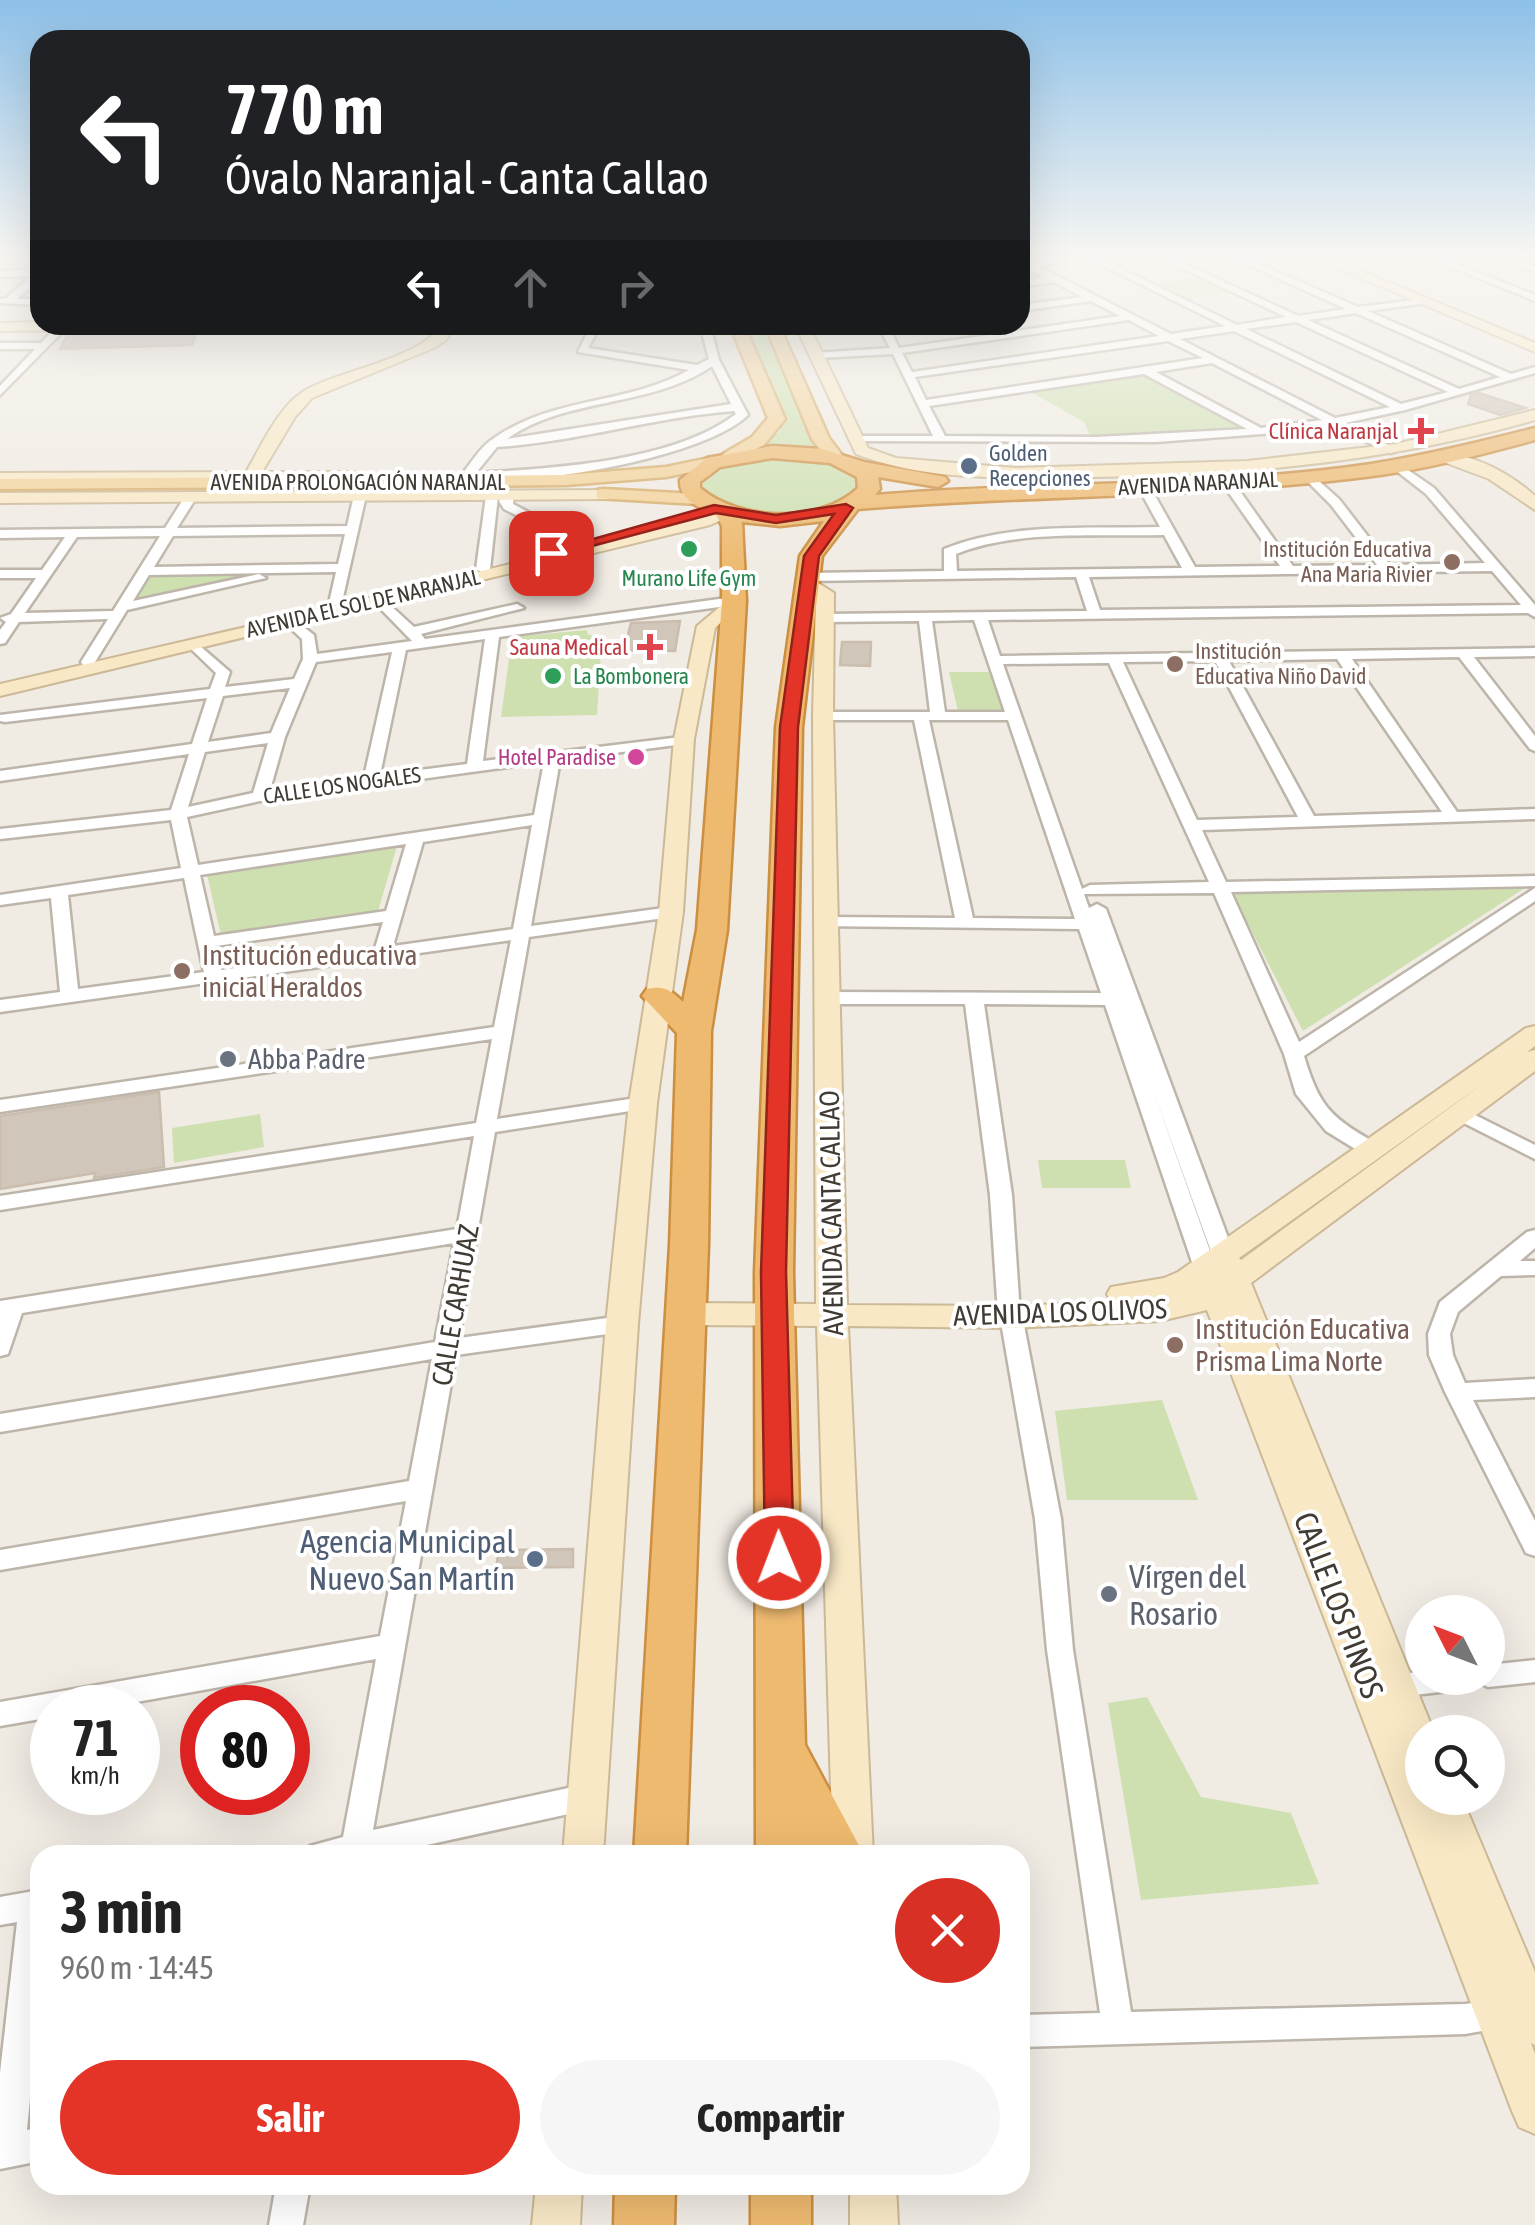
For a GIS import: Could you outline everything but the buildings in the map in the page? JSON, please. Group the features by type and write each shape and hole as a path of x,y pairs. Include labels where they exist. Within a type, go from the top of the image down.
{"highway":[{"name":"AVENIDA NARANJAL","path":"716,508 802,518 852,506 956,492 1228,482 1388,459 1535,424"},
{"name":"AVENIDA NARANJAL","path":"863,457 934,481 1262,473 1388,459 1457,456 1535,434"},
{"path":"660,1845 694,1031 712,930 734,601 733,526 690,490 690,480 729,457 772,452 836,459 863,457 870,489 852,506"},
{"name":"AVENIDA CANTA CALLAO","path":"782,1845 775,1307 789,727 808,579 817,543 852,506"},
{"path":"658,996 694,1031"},
{"path":"782,1751 833,1845"},
{"path":"644,2225 646,2195"},
{"path":"781,2195 781,2225"}],"main road":[{"path":"729,457 772,430 777,419 753,362"},
{"path":"788,362 821,439 836,459"},
{"name":"AVENIDA PROLONGACIÓN NARANJAL","path":"0,496 78,484 582,480 666,472 729,457"},
{"name":"AVENIDA PROLONGACIÓN NARANJAL","path":"0,481 361,494 608,494 716,508"},
{"path":"45,499 78,484"}],"street":[{"path":"0,392 28,362"},
{"path":"251,477 288,414 307,395 389,362"},
{"path":"656,362 701,369"},
{"path":"467,476 490,444 511,427 532,418 661,387 711,362"},
{"path":"467,476 557,472 720,432 742,416 715,362"},
{"path":"822,362 863,457 940,438 1087,438 1259,431 1335,422 1401,408 1535,370"},
{"path":"902,362 940,438"},
{"path":"910,376 1007,362"},
{"path":"923,404 1201,362"},
{"path":"1217,362 1335,422 1423,484 1533,611"},
{"path":"1306,362 1401,408"},
{"path":"1390,362 1456,392"},
{"path":"1473,362 1510,378"},
{"path":"0,368 23,367"},
{"path":"1145,370 1259,431"},
{"path":"490,444 555,440 667,414 740,407"},
{"name":"AVENIDA NARANJAL","path":"1388,459 1535,415"},
{"path":"720,432 729,457"},
{"path":"1457,456 1533,496"},
{"name":"AVENIDA NARANJAL","path":"863,457 943,471 1308,469"},
{"path":"1308,469 1386,568"},
{"name":"AVENIDA PROLONGACIÓN NARANJAL","path":"78,484 251,477 467,476"},
{"path":"1228,482 1289,570"},
{"path":"1142,486 1190,572"},
{"path":"336,603 361,494"},
{"name":"AVENIDA PROLONGACIÓN NARANJAL","path":"0,496 45,499 608,494"},
{"path":"501,496 508,506 585,545"},
{"path":"482,569 501,496"},
{"path":"90,665 190,498"},
{"name":"AVENIDA EL SOL DE NARANJAL","path":"6,686 585,545 716,508"},
{"name":"AVENIDA EL SOL DE NARANJAL","path":"90,665 685,526 716,508"},
{"path":"0,534 353,530"},
{"path":"950,574 949,552 996,538 1167,530"},
{"path":"0,640 8,618 46,574 73,534"},
{"path":"808,579 1495,567"},
{"path":"146,571 342,568"},
{"path":"8,618 122,611 303,569"},
{"path":"0,574 46,574"},
{"path":"1082,574 1096,614"},
{"name":"AVENIDA CANTA CALLAO","path":"808,579 825,593 826,618 823,716 832,1309 853,1845"},
{"path":"378,598 417,638 493,634 734,601"},
{"path":"584,1845 622,1324 643,1103 671,912 684,739 706,626 734,601"},
{"path":"310,659 400,646 517,608"},
{"path":"826,618 1533,611"},
{"path":"986,615 1090,890 1115,999 1220,1273"},
{"path":"925,616 930,716 965,922"},
{"path":"260,796 277,737 310,659 308,638 289,620"},
{"path":"474,766 493,634"},
{"path":"193,644 223,672 178,814 214,977"},
{"path":"371,781 400,646"},
{"path":"1002,660 1535,652"},
{"path":"1463,653 1535,746"},
{"path":"1341,654 1451,814"},
{"path":"1220,657 1308,821"},
{"path":"1114,659 1194,825 1294,1054 1306,1094 1333,1127 1372,1150"},
{"path":"1002,660 1015,716 1095,924 1220,1273"},
{"path":"6,686 2,723 299,684"},
{"path":"823,716 1015,716"},
{"path":"0,776 277,737"},
{"name":"CALLE LOS NOGALES","path":"5,833 178,814 260,796 684,739"},
{"name":"CALLE CARHUAZ","path":"355,1845 554,755"},
{"path":"1194,825 1535,814"},
{"path":"0,900 542,819"},
{"path":"0,854 5,833"},
{"path":"382,954 416,837"},
{"path":"1090,890 1535,880"},
{"path":"59,891 70,996"},
{"path":"1294,1054 1535,892"},
{"path":"0,1006 671,912"},
{"path":"206,942 394,915"},
{"path":"825,922 1095,924"},
{"path":"826,998 1115,999"},
{"path":"974,1000 1002,1195 1010,1308 1048,1519 1060,1650 1118,2029"},
{"path":"0,1106 505,1032"},
{"name":"AVENIDA LOS OLIVOS","path":"685,1306 1160,1310 1198,1302 1220,1273 1372,1150 1535,1034"},
{"name":"AVENIDA LOS OLIVOS","path":"1220,1273 1535,1058"},
{"path":"0,1203 643,1103"},
{"path":"1459,1113 1535,1153"},
{"path":"0,1348 7,1308 468,1234"},
{"path":"1535,1237 1461,1295 1443,1320 1441,1355 1535,1546"},
{"path":"1496,1269 1535,1268"},
{"name":"CALLE LOS PINOS","path":"1220,1273 1517,2019"},
{"path":"0,1423 447,1348 622,1324"},
{"path":"1457,1392 1535,1388"},
{"path":"0,1560 421,1490"},
{"path":"0,1714 393,1645"},
{"path":"1505,1674 1535,1671"},
{"path":"1383,1687 1405,1685"},
{"name":"CALLE LOS PINOS","path":"1383,1687 1405,1723"},
{"path":"384,1845 587,1797"},
{"name":"CALLE LOS PINOS","path":"1448,1815 1517,2019 1535,2111"},
{"path":"0,1912 30,1906"},
{"path":"16,2149 30,1986"},
{"path":"1030,2031 1517,2019"},
{"path":"286,2225 291,2195"},
{"path":"556,2225 558,2195"},
{"path":"873,2195 874,2225"}],"green space":[{"path":"760,362 780,362 816,448 757,447 779,432 786,415"},
{"path":"1144,372 1251,429 1090,436 1084,422 1026,389"},
{"path":"763,455 836,464 859,480 858,490 819,509 780,515 741,509 701,493 697,483 718,465"},
{"path":"263,574 134,600 149,575"},
{"name":"La Bombonera","path":"587,630 588,635 602,635 597,715 501,717 512,637"},
{"path":"949,672 995,672 1005,711 958,711"},
{"path":"398,843 378,911 221,935 207,875"},
{"path":"1528,886 1303,1031 1232,893"},
{"path":"260,1114 264,1147 174,1163 172,1128"},
{"path":"1038,1160 1125,1160 1131,1188 1042,1188"},
{"path":"1162,1400 1198,1500 1067,1500 1055,1411"},
{"path":"1147,1697 1201,1797 1291,1813 1319,1884 1141,1900 1108,1703"}],"place":[{"name":"Clínica Naranjal","path":"1421,431"},
{"name":"Golden Recepciones","path":"969,466"},
{"name":"Murano Life Gym","path":"689,549"},
{"name":"Institución Educativa Ana Maria Rivier","path":"1452,562"},
{"name":"Sauna Medical","path":"650,647"},
{"name":"Institución Educativa Niño David","path":"1175,664"},
{"name":"La Bombonera","path":"553,676"},
{"name":"Hotel Paradise","path":"636,757"},
{"name":"Institución educativa inicial Heraldos","path":"182,971"},
{"name":"Abba Padre","path":"228,1059"},
{"name":"Institución Educativa Prisma Lima Norte","path":"1175,1345"},
{"name":"Agencia Municipal Nuevo San Martín","path":"535,1559"},
{"name":"Vírgen del Rosario","path":"1109,1594"}],"route":[{"path":"551,553 714,509 776,519 802,518 846,508 820,538 811,556 789,727 774,1272 779,1558"}]}
